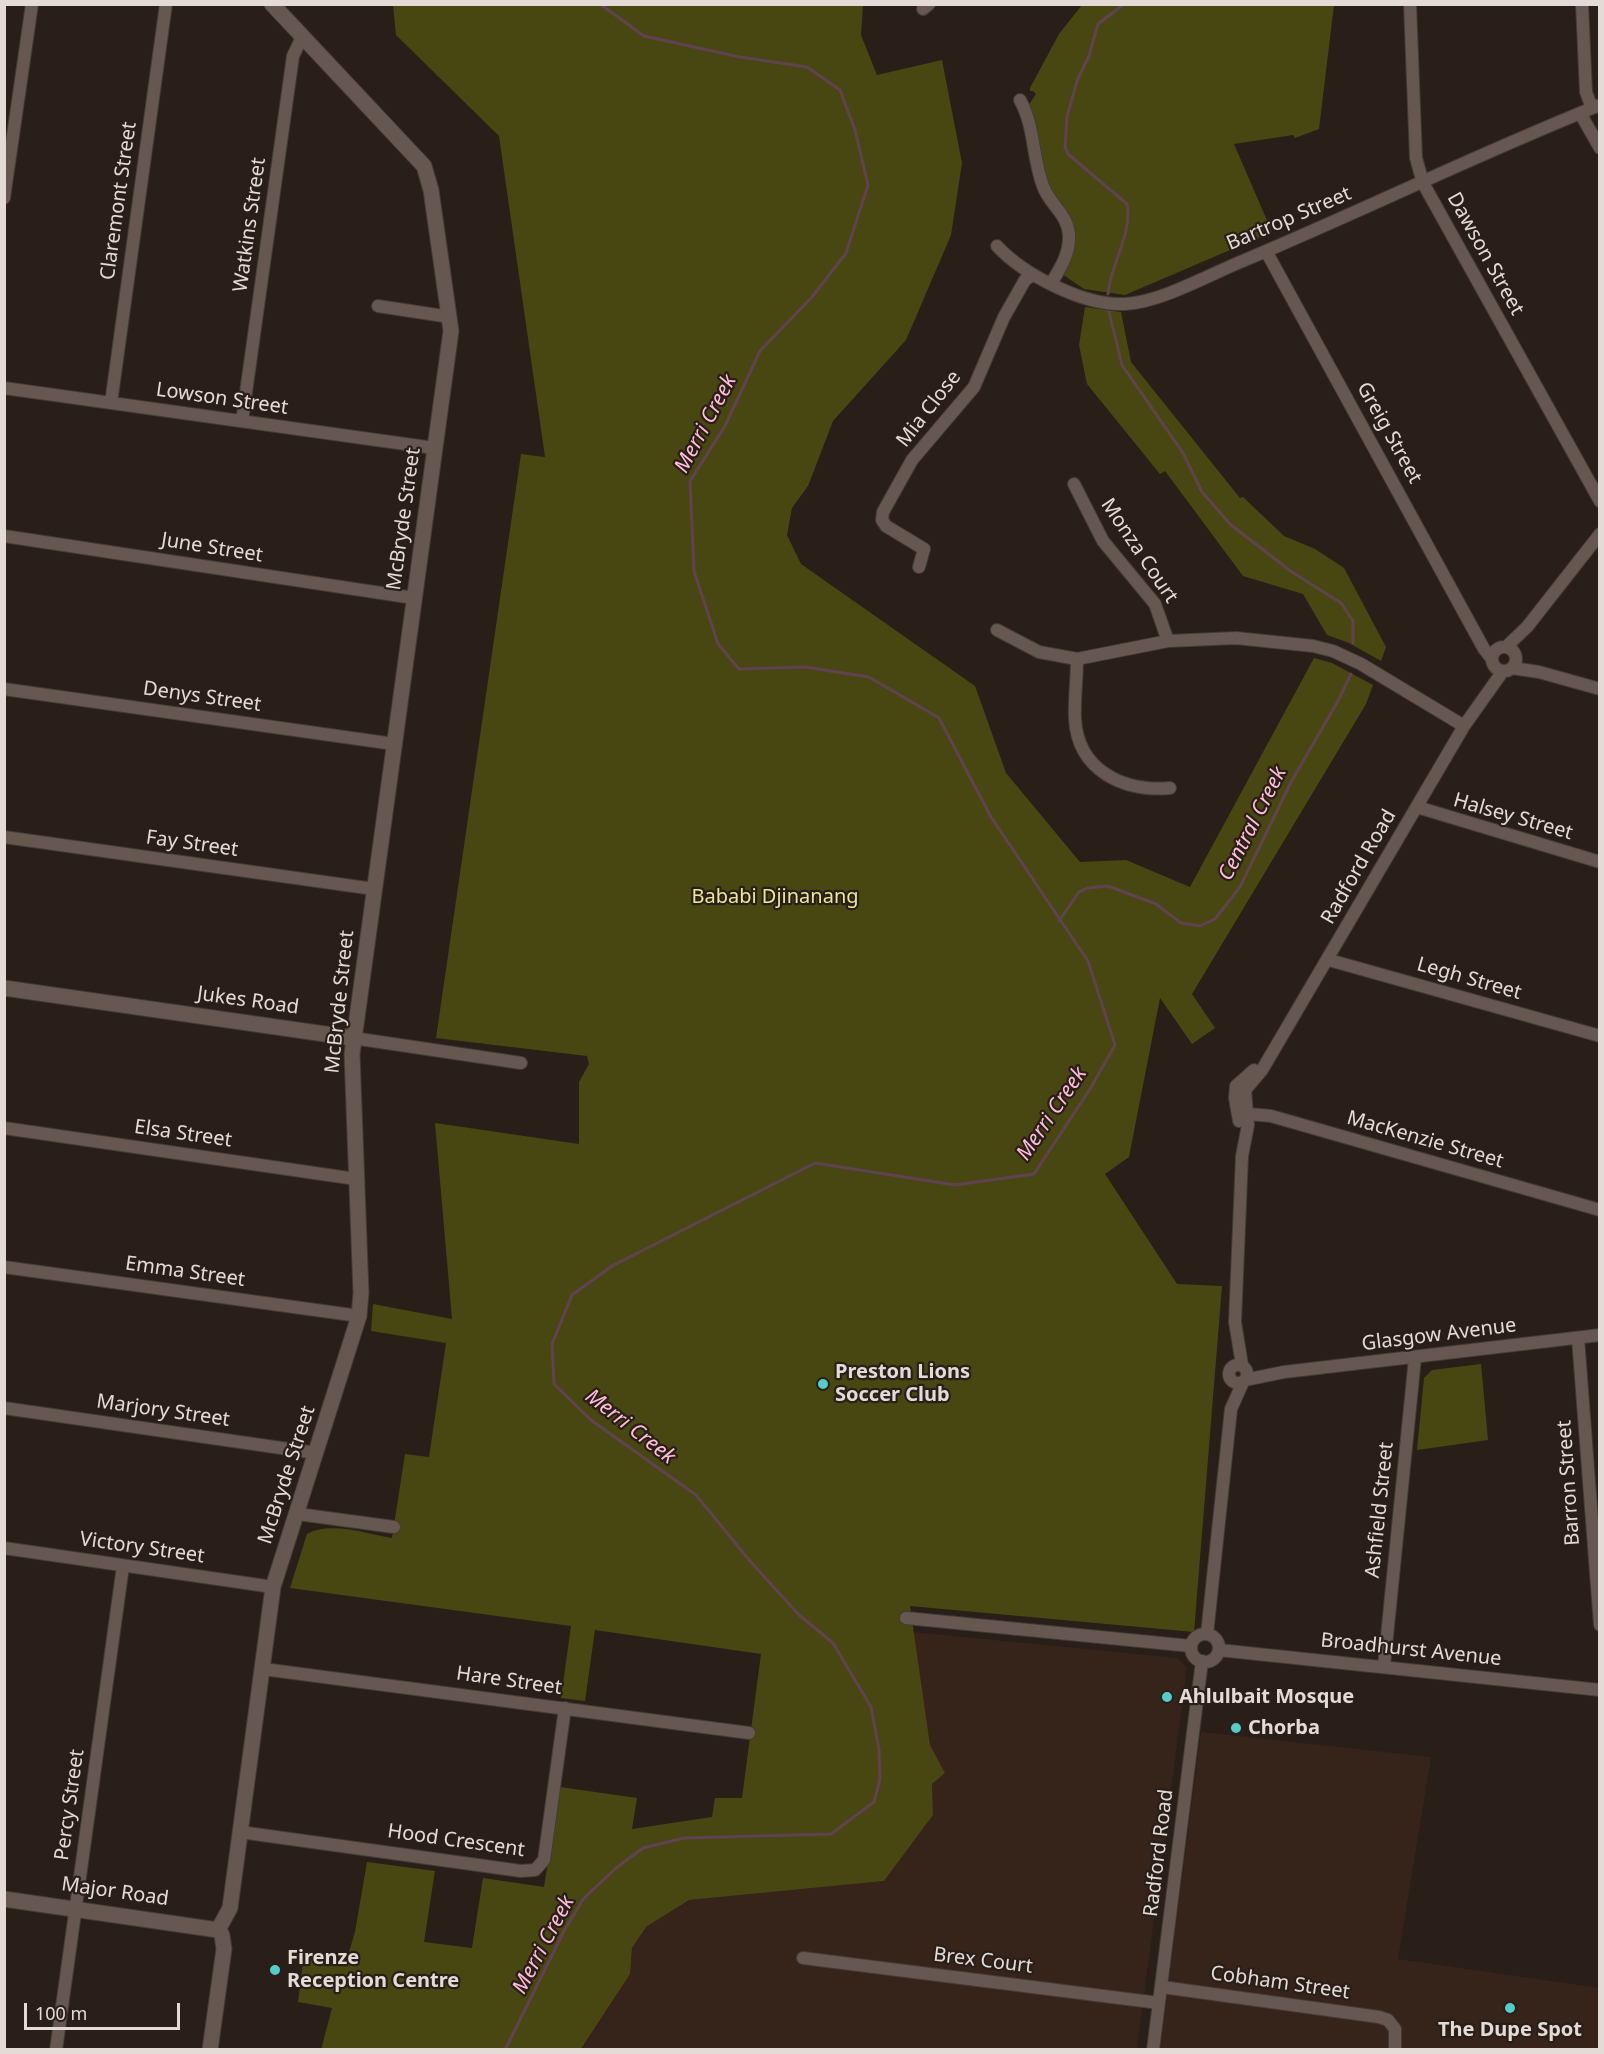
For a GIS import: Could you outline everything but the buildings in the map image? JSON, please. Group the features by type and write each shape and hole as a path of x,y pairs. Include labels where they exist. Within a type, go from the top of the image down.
{"street":[{"path":"4,198 32,4"},
{"name":"Claremont Street","path":"111,403 166,4"},
{"name":"McBryde Street","path":"218,1930 230,1908 273,1587 359,1316 361,1293 352,1065 353,1038 451,331 431,190 424,166 272,4"},
{"name":"Dawson Street","path":"1410,4 1416,158 1423,183 1599,501"},
{"path":"1582,4 1586,92 1599,148"},
{"name":"Watkins Street","path":"242,421 293,56 302,37"},
{"path":"1020,100 1030,124 1043,186 1065,219 1069,231 1065,260 1052,282"},
{"name":"Bartrop Street","path":"997,246 1031,276 1052,282 1077,296 1112,304 1128,304 1162,294 1266,251 1591,108"},
{"name":"Greig Street","path":"1266,251 1484,649 1497,654"},
{"name":"Mia Close","path":"919,567 927,549 886,526 882,520 883,512 912,460 974,387 1004,317 1025,280 1031,276"},
{"path":"378,306 450,317"},
{"name":"Lowson Street","path":"4,388 434,448"},
{"name":"Monza Court","path":"1074,484 1103,541 1155,604 1168,641"},
{"name":"Radford Road","path":"1482,697 1497,654 1527,627 1599,534"},
{"name":"June Street","path":"4,536 414,598"},
{"name":"Radford Road","path":"1231,1409 1226,1382 1236,1330 1245,1090 1262,1070 1268,1056 1329,960 1482,697 1512,664 1527,627"},
{"path":"997,630 1040,652 1077,659 1168,641 1236,638 1272,640 1334,651 1361,664 1464,726"},
{"path":"1497,654 1497,669 1512,664"},
{"path":"1497,654 1512,664 1599,689"},
{"path":"1077,659 1075,720 1082,747 1089,759 1113,780 1130,787 1151,790 1170,789"},
{"name":"Denys Street","path":"4,689 394,744"},
{"name":"Halsey Street","path":"1417,807 1599,862"},
{"name":"Fay Street","path":"4,837 374,889"},
{"name":"Legh Street","path":"1329,960 1599,1036"},
{"name":"Jukes Road","path":"4,988 521,1063"},
{"name":"MacKenzie Street","path":"1243,1113 1271,1116 1599,1210"},
{"name":"Elsa Street","path":"4,1128 356,1179"},
{"name":"Emma Street","path":"4,1267 359,1316"},
{"name":"Radford Road","path":"1207,1634 1231,1409 1244,1374 1236,1330"},
{"name":"Glasgow Avenue","path":"1244,1374 1415,1358 1599,1335"},
{"name":"Barron Street","path":"1578,1338 1599,1624"},
{"name":"Ashfield Street","path":"1384,1666 1415,1358"},
{"path":"1229,1373 1234,1365 1244,1374"},
{"name":"Marjory Street","path":"4,1408 316,1453"},
{"path":"298,1514 394,1527"},
{"name":"Victory Street","path":"4,1548 273,1587"},
{"name":"Percy Street","path":"56,2049 123,1566"},
{"path":"906,1618 1191,1646"},
{"path":"1207,1634 1217,1641 1219,1650 1215,1658 1202,1661 1194,1657 1191,1646 1194,1638 1207,1634"},
{"name":"Broadhurst Avenue","path":"1219,1650 1599,1690"},
{"name":"Radford Road","path":"1153,2049 1202,1661"},
{"name":"Hare Street","path":"262,1669 749,1733"},
{"name":"Hood Crescent","path":"240,1832 520,1871 535,1870 544,1860 565,1708"},
{"name":"Major Road","path":"4,1899 218,1930"},
{"path":"210,2049 224,1949 222,1935 218,1930"},
{"name":"Brex Court","path":"803,1958 1159,2004"},
{"name":"Cobham Street","path":"1162,1987 1379,2017 1392,2024 1395,2029 1395,2049"}],"shaded area":[{"path":"913,1632 1177,1658 1187,1667 1137,2049 581,2050 630,1974 632,1948 646,1927 689,1900 884,1881 933,1815 932,1784 945,1773 930,1746"},
{"path":"1201,1732 1431,1757 1398,1959 1599,1988 1599,2049 1160,2050"}],"green space":[{"name":"Bababi Djinanang","path":"393,5 863,5 861,35 877,75 942,60 962,163 951,235 906,340 833,421 808,486 792,508 787,535 801,564 975,686 1006,773 1080,862 1126,860 1190,887 1314,658 1332,663 1373,685 1366,704 1192,994 1215,1028 1192,1044 1160,998 1129,1157 1105,1174 1177,1284 1222,1286 1194,1632 910,1606 930,1745 945,1773 932,1784 933,1815 884,1881 689,1900 646,1927 632,1948 630,1974 581,2049 321,2050 332,2008 298,2002 304,1955 346,1962 355,1932 367,1862 435,1871 424,1942 472,1948 483,1878 544,1887 560,1787 637,1798 632,1829 712,1817 715,1798 742,1798 761,1654 595,1630 585,1701 561,1698 571,1626 290,1588 307,1534 316,1530 338,1528 392,1538 405,1454 429,1457 446,1343 371,1331 373,1304 452,1319 435,1123 579,1144 579,1082 589,1064 587,1056 436,1038 521,454 545,457 499,136 396,35"},
{"path":"1082,5 1334,5 1319,129 1295,138 1293,135 1234,144 1272,232 1125,295 1084,289 1062,274 1073,249 1049,191 1028,106 1036,94 1030,91 1030,88 1059,34"},
{"path":"1085,307 1121,312 1131,362 1240,498 1243,497 1284,536 1315,549 1344,568 1386,647 1381,661 1349,643 1327,635 1303,594 1243,576 1165,471 1160,474 1087,384 1079,345"},
{"path":"1481,1364 1488,1440 1417,1450 1424,1378 1432,1370"}],"waterway":[{"name":"Merri Creek","path":"505,2050 564,1931 584,1898 616,1868 643,1848 684,1838 831,1834 874,1802 880,1779 879,1749 871,1707 833,1643 799,1615 750,1561 696,1495 591,1420 554,1384 552,1344 572,1295 612,1266 815,1163 955,1185 1034,1174 1090,1089 1115,1045 1088,961 991,817 939,718 869,677 805,667 739,669 718,644 694,571 690,481 725,426 760,351 812,297 846,253 868,185 855,130 840,90 807,67 740,57 644,36 600,4"},
{"name":"Central Creek","path":"1108,294 1127,226 1127,204 1068,154 1065,147 1067,117 1077,81 1089,56 1098,24 1124,4"},
{"name":"Central Creek","path":"1109,312 1122,365 1183,453 1202,492 1231,525 1292,572 1341,603 1353,621 1353,643"},
{"name":"Central Creek","path":"1059,921 1079,892 1087,888 1108,886 1156,904 1181,923 1200,926 1215,919 1240,887 1291,782 1351,674"}],"place":[{"name":"Preston Lions Soccer Club","path":"823,1384"},
{"name":"Ahlulbait Mosque","path":"1167,1697"},
{"name":"Chorba","path":"1236,1728"},
{"name":"Firenze Reception Centre","path":"275,1970"},
{"name":"The Dupe Spot","path":"1510,2008"}]}
